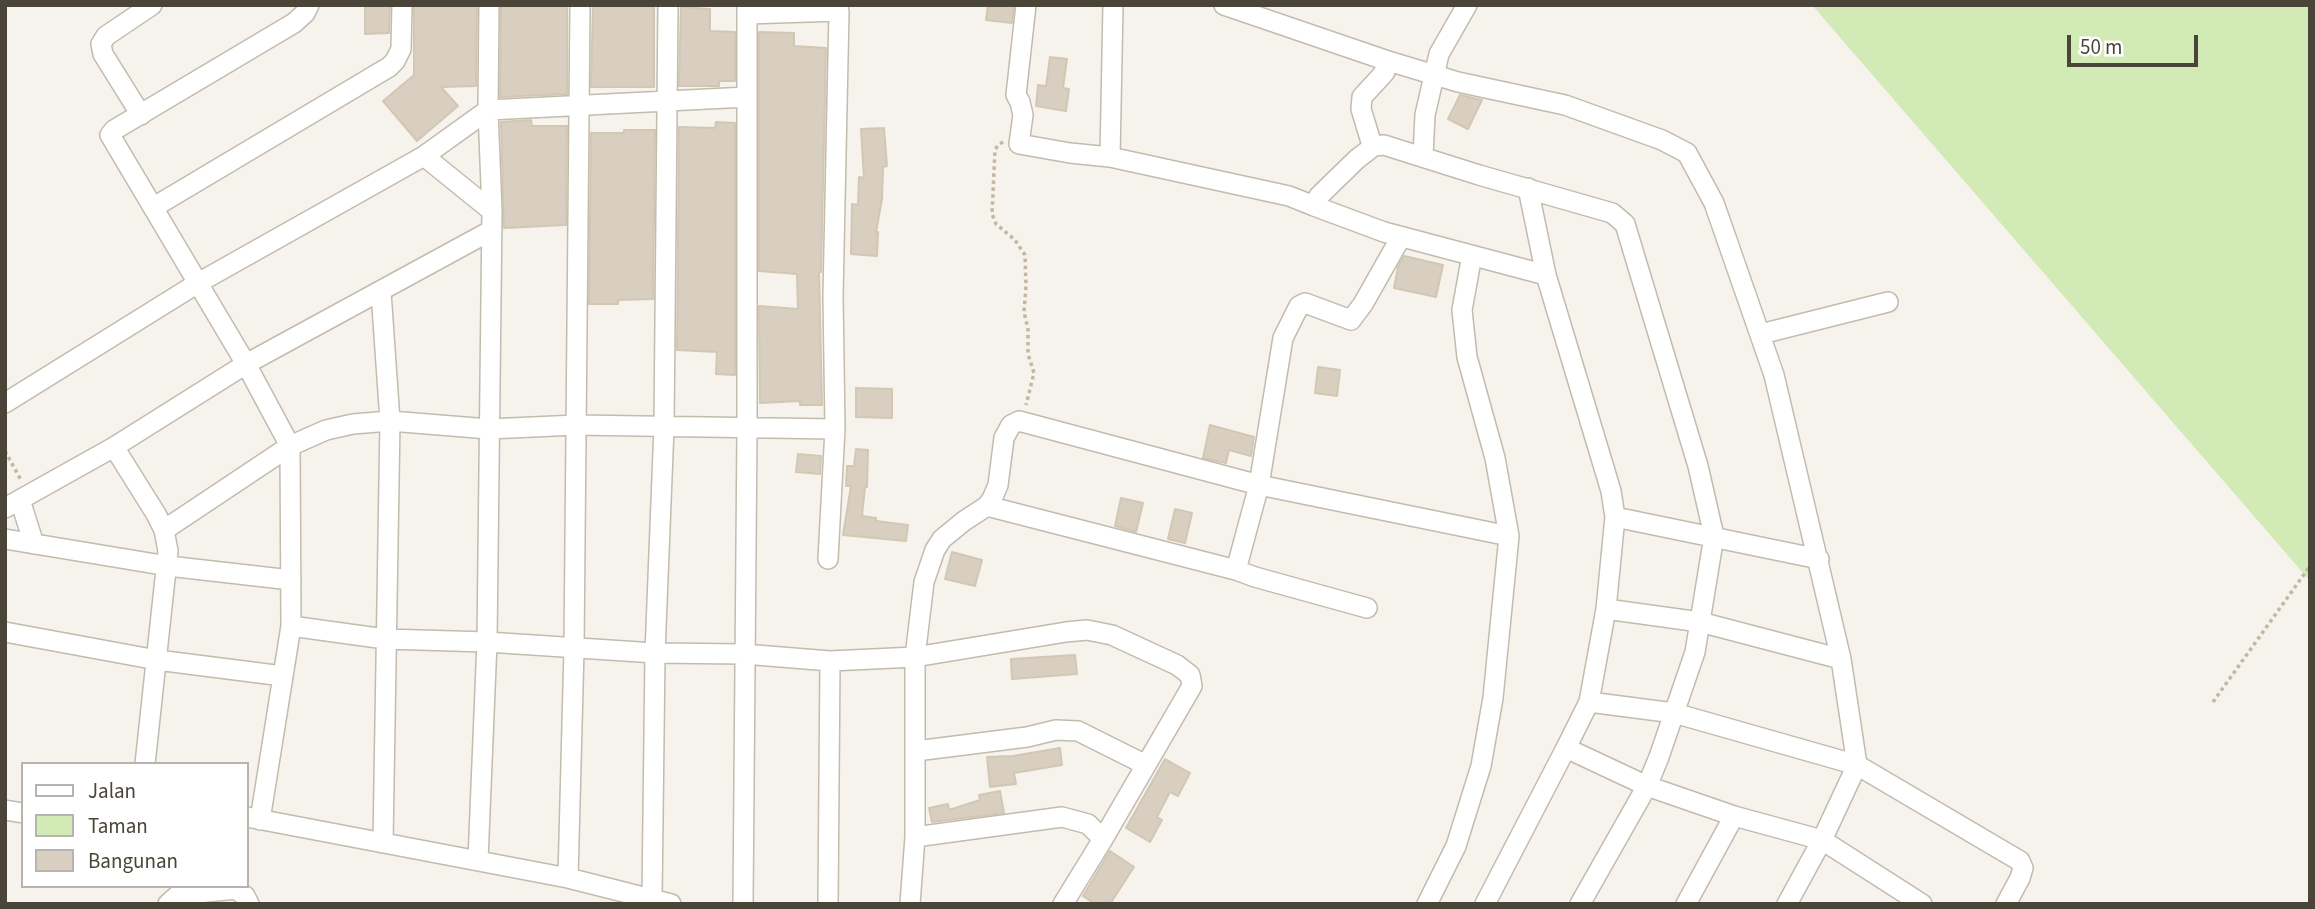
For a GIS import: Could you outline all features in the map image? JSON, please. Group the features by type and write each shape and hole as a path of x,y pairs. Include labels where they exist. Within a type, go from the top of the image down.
{"street":[{"path":"141,115 103,54 101,44 106,36 152,5"},
{"path":"309,5 294,23 112,131 110,138 154,207 246,364 290,446 291,626 253,818 568,878 661,901 655,653 664,427 668,5"},
{"path":"154,207 388,67 395,61 401,49 402,5"},
{"path":"478,860 487,642 492,220 488,110 489,5"},
{"path":"568,878 580,5"},
{"path":"1026,5 1016,95 1023,115 1018,144 1110,157 1289,196 1401,237 1546,275"},
{"path":"1110,157 1113,5"},
{"path":"1224,5 1458,82 1565,105 1662,139 1687,153 1714,203 1773,375 1841,659 1857,765 1822,840 1787,904"},
{"path":"1423,156 1424,115 1439,54 1466,5"},
{"path":"743,904 747,10 839,11 833,296 835,429 828,559"},
{"path":"1374,146 1361,109 1362,97 1385,72 1385,60"},
{"path":"5,403 198,283 424,156 488,110 747,97"},
{"path":"1314,206 1319,196 1357,159 1374,146 1384,145 1612,213 1625,224 1698,466 1714,536 1688,676 1647,786 1580,904"},
{"path":"424,156 492,220"},
{"path":"1485,904 1589,702 1606,609 1615,517 1611,491 1546,275 1528,188"},
{"path":"34,544 18,501 114,447 246,364 381,292 492,220"},
{"path":"1236,570 1259,485 1283,338 1296,312 1305,303 1351,320 1401,237"},
{"path":"1427,904 1456,846 1481,766 1493,698 1509,536 1495,458 1466,357 1462,310 1472,255"},
{"path":"381,292 390,421 383,843"},
{"path":"1761,334 1888,302"},
{"path":"163,530 290,446 335,427 390,421 489,429 576,425 835,429"},
{"path":"910,904 915,838 915,657 921,599 935,550 951,530 987,506 998,485 1006,432 1011,425 1019,421 1259,485 1509,536"},
{"path":"114,447 156,514 168,551 145,762"},
{"path":"987,506 1236,570 1367,608"},
{"path":"1615,517 1819,559"},
{"path":"5,539 168,566 291,580"},
{"path":"1606,609 1700,622 1841,659"},
{"path":"291,626 385,639 487,642 655,653 744,654 830,661 915,657 1087,631 1112,635 1177,664 1192,679 1192,686 1104,839 1063,904"},
{"path":"5,632 157,660 283,676"},
{"path":"828,904 830,661"},
{"path":"1589,702 1674,713 1857,765 2020,862 2024,868 2006,904"},
{"path":"916,751 1027,737 1056,730 1078,732 1146,765"},
{"path":"1566,748 1647,786 1734,816 1822,840 1922,904"},
{"path":"1686,904 1734,816"},
{"path":"915,838 1062,817 1088,824 1104,839"},
{"path":"168,904 178,895 236,889 245,896 249,904"}],"path":[{"path":"995,150 992,214 1000,229 1022,247 1026,267 1024,312 1028,329 1028,354 1034,373 1019,421"},
{"path":"5,451 18,501"},
{"path":"2213,702 2310,566"}],"green space":[{"path":"1812,5 2310,5 2310,581"}],"building":[{"path":"365,5 390,5 389,33 365,34"},
{"path":"414,5 477,5 476,86 441,87 458,106 417,141 383,101 414,75"},
{"path":"501,5 567,5 567,94 500,97"},
{"path":"593,5 654,5 654,87 591,87"},
{"path":"988,5 1014,5 1012,23 986,20"},
{"path":"681,7 710,9 710,31 735,32 735,81 719,81 719,86 679,86"},
{"path":"759,32 794,33 794,46 826,48 819,272 822,405 800,405 800,401 760,403 759,306 798,309 797,274 759,271"},
{"path":"1050,57 1067,59 1063,88 1069,89 1066,111 1036,106 1038,85 1046,86"},
{"path":"1460,95 1482,100 1468,129 1448,119"},
{"path":"531,120 532,126 567,126 566,225 504,228 501,122"},
{"path":"716,122 735,123 735,375 716,374 717,352 677,350 679,127 715,128"},
{"path":"884,128 887,166 883,167 882,199 876,232 877,256 851,254 852,204 858,205 859,177 864,178 861,129"},
{"path":"624,130 655,130 653,299 618,300 618,304 589,304 591,133 624,133"},
{"path":"1404,256 1443,265 1436,297 1394,288 1398,267"},
{"path":"1318,367 1340,370 1337,396 1315,393"},
{"path":"856,388 892,389 892,418 856,417"},
{"path":"1210,425 1254,437 1251,456 1229,450 1226,463 1203,458"},
{"path":"856,449 868,450 867,487 862,516 876,518 876,521 908,525 906,541 843,535 851,486 846,486 847,466 854,466"},
{"path":"798,454 821,456 820,474 796,472"},
{"path":"1121,498 1143,503 1136,532 1115,526"},
{"path":"1175,509 1192,513 1185,543 1168,539"},
{"path":"952,552 982,560 975,586 945,579"},
{"path":"1075,655 1077,674 1012,679 1011,659"},
{"path":"1060,748 1062,765 1014,773 1016,784 990,787 987,757 1013,756"},
{"path":"1165,759 1190,773 1178,796 1170,792 1157,817 1162,820 1150,842 1126,828"},
{"path":"1000,791 1004,813 932,822 929,808 948,804 949,810 980,800 979,795"},
{"path":"1110,851 1134,867 1110,904 1095,904 1083,896"}]}
